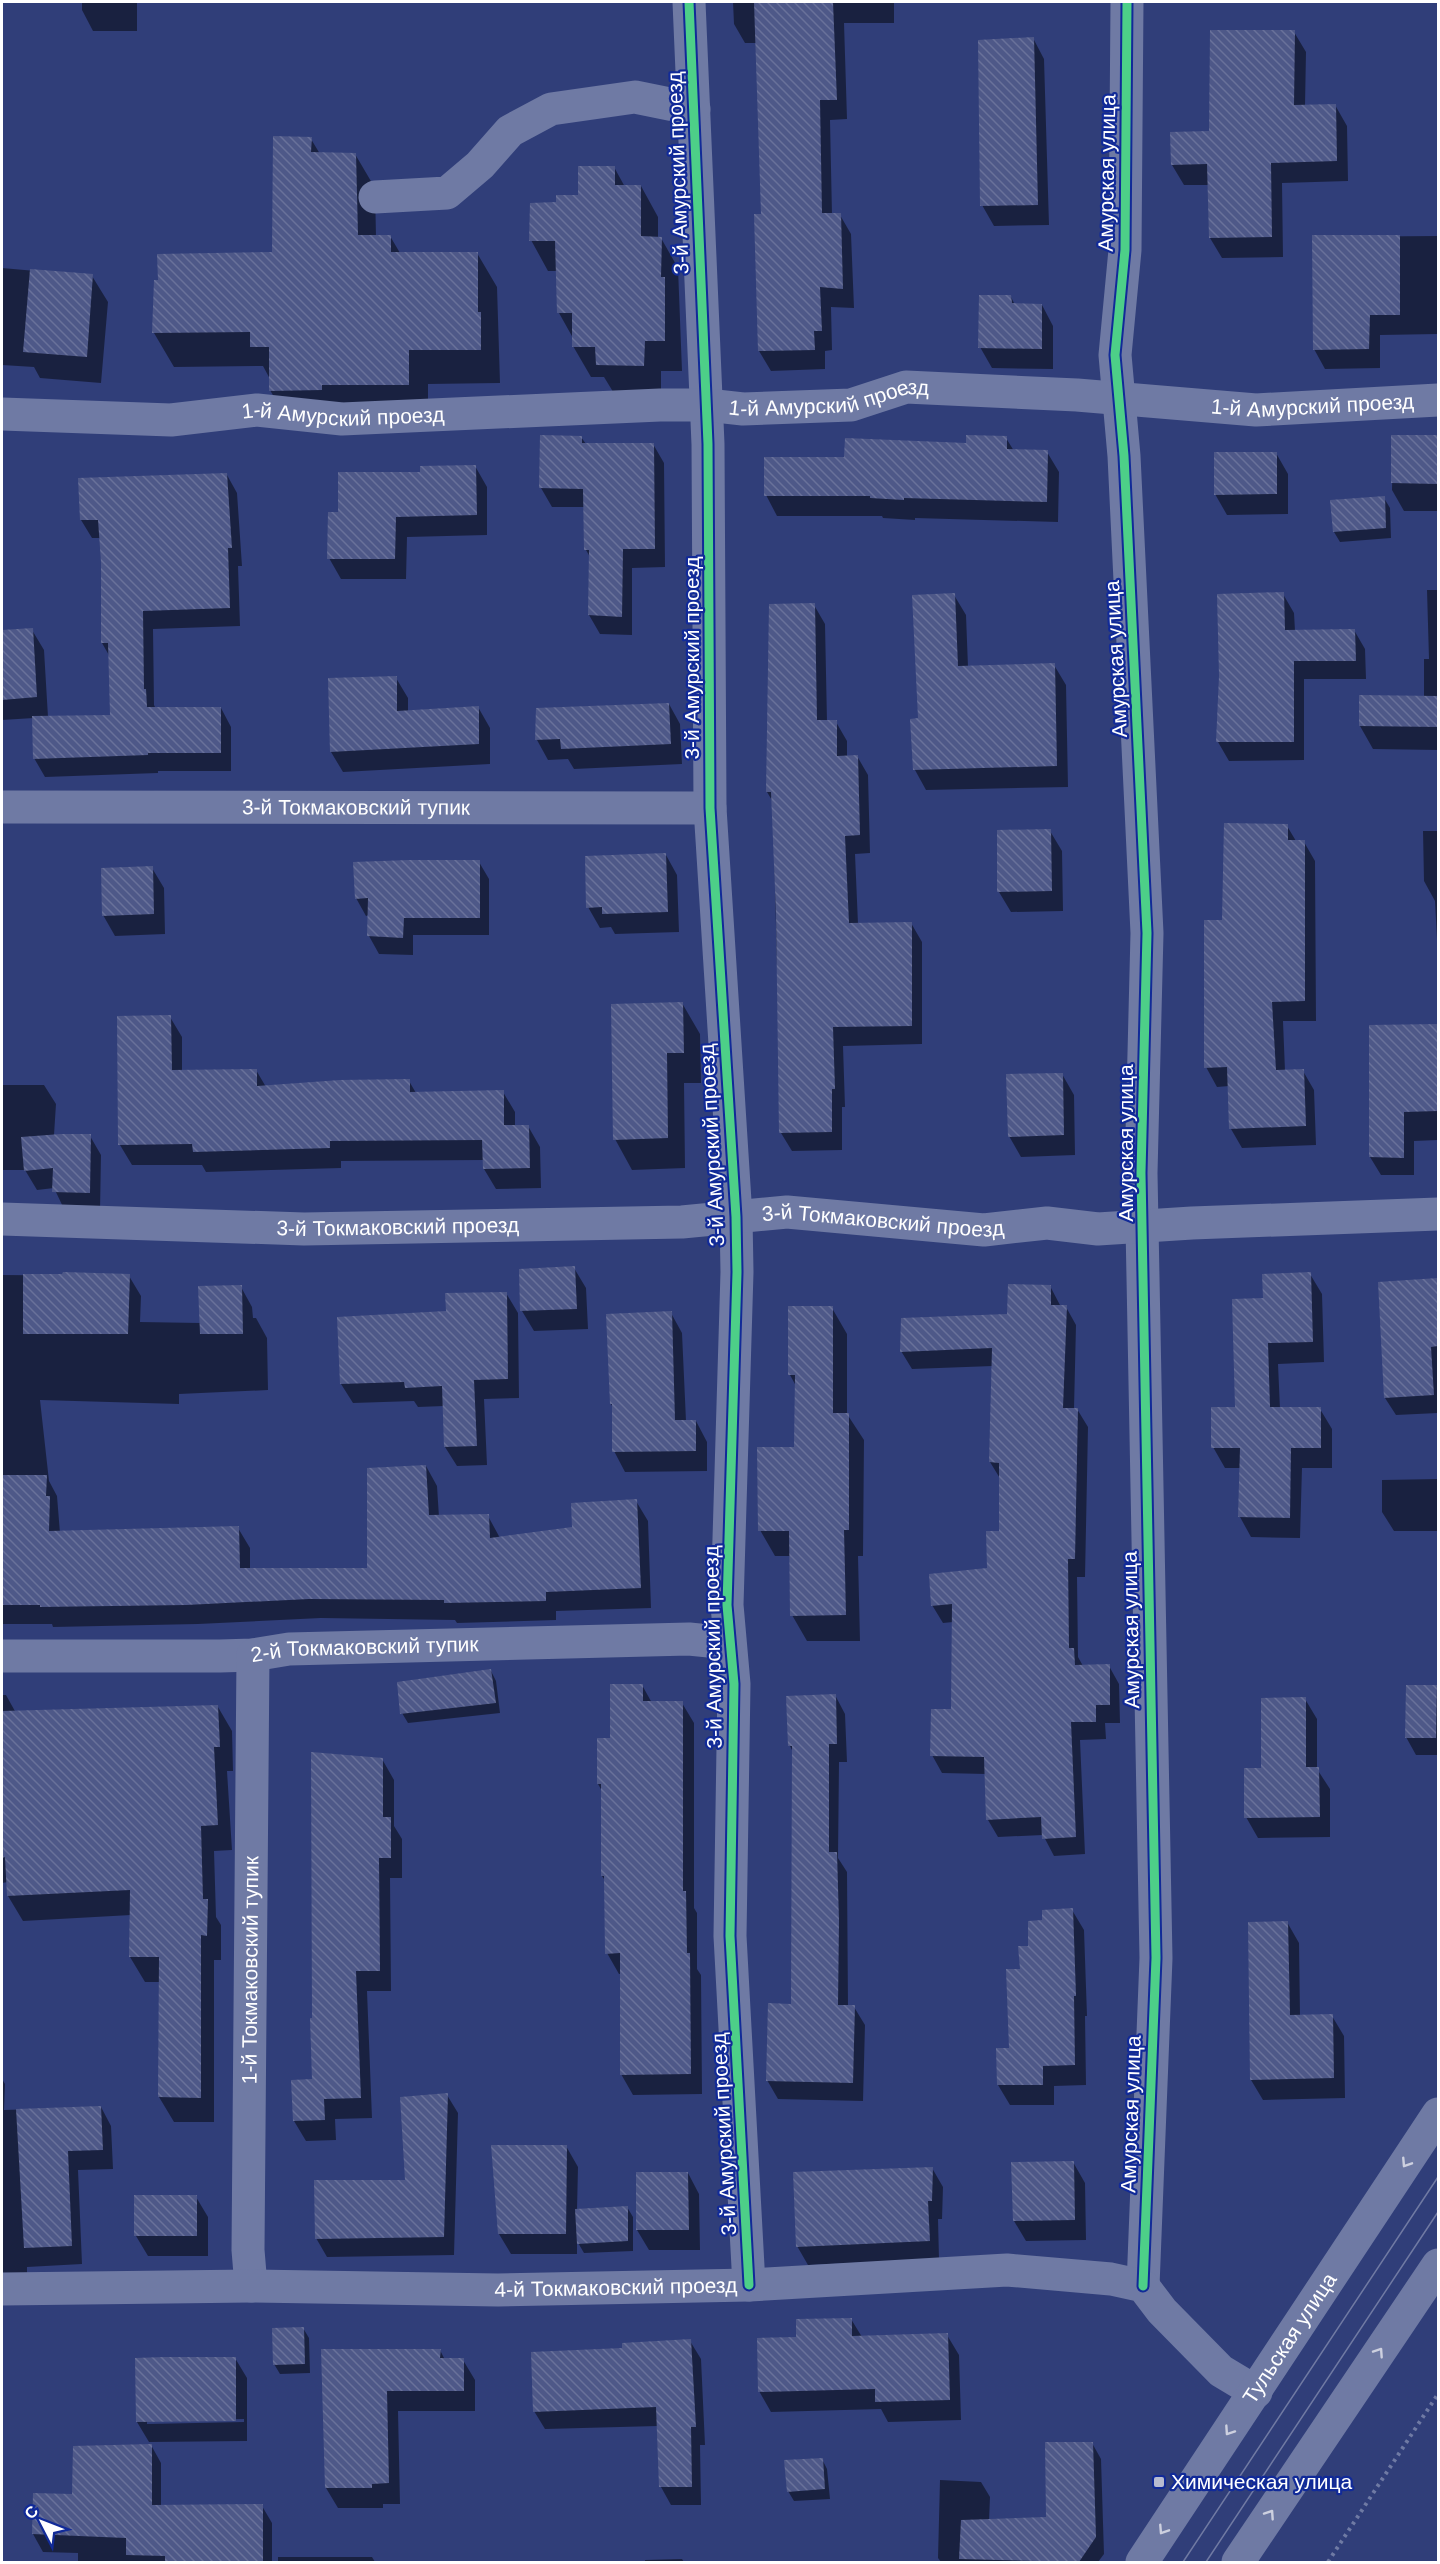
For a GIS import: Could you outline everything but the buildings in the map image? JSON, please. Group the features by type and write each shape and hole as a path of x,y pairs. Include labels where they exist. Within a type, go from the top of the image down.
{"street":[{"name":"3-й Амурский проезд","path":"689,2 706,405 710,808 736,1217 737,1272 727,1593 729,1643 734,1684 730,1936 749,2285"},
{"name":"Амурская улица","path":"1126,2 1125,250 1115,355 1124,456 1147,933 1141,1173 1156,1958 1143,2286"},
{"path":"375,196 447,193 480,165 510,131 551,109 635,97 694,109"},
{"name":"1-й Амурский проезд","path":"2,414 171,420 256,410 342,419 660,405 706,405 744,409 851,405 906,387 1119,399 1256,410 1438,400"},
{"name":"3-й Токмаковский тупик","path":"2,807 710,808"},
{"name":"3-й Токмаковский проезд","path":"2,1219 304,1229 682,1222 787,1212 984,1230 1047,1223 1098,1229 1143,1228 1192,1223 1438,1214"},
{"name":"2-й Токмаковский тупик","path":"2,1656 252,1655 289,1649 689,1640 729,1643"},
{"name":"1-й Токмаковский тупик","path":"251,2286 248,2250 252,1655"},
{"name":"Тульская улица","path":"1142,2562 1438,2114"},
{"path":"1238,2562 1438,2265"},
{"name":"4-й Токмаковский проезд","path":"2,2289 251,2286 498,2290 749,2285 1007,2270 1111,2279 1143,2286"},
{"path":"1143,2286 1162,2311 1221,2371 1256,2391"}],"path":[{"path":"1328,2562 1438,2394"}],"tram line":[{"path":"1183,2562 1438,2177"},
{"path":"1206,2562 1438,2212"}],"cycle path":[{"path":"689,2 708,444 710,808 736,1217 737,1272 727,1605 734,1684 730,1936 749,2285"},
{"path":"1127,2 1125,250 1115,355 1124,456 1147,933 1141,1173 1156,1958 1143,2286"}],"place":[{"name":"Химическая улица","path":"1159,2482"}]}
